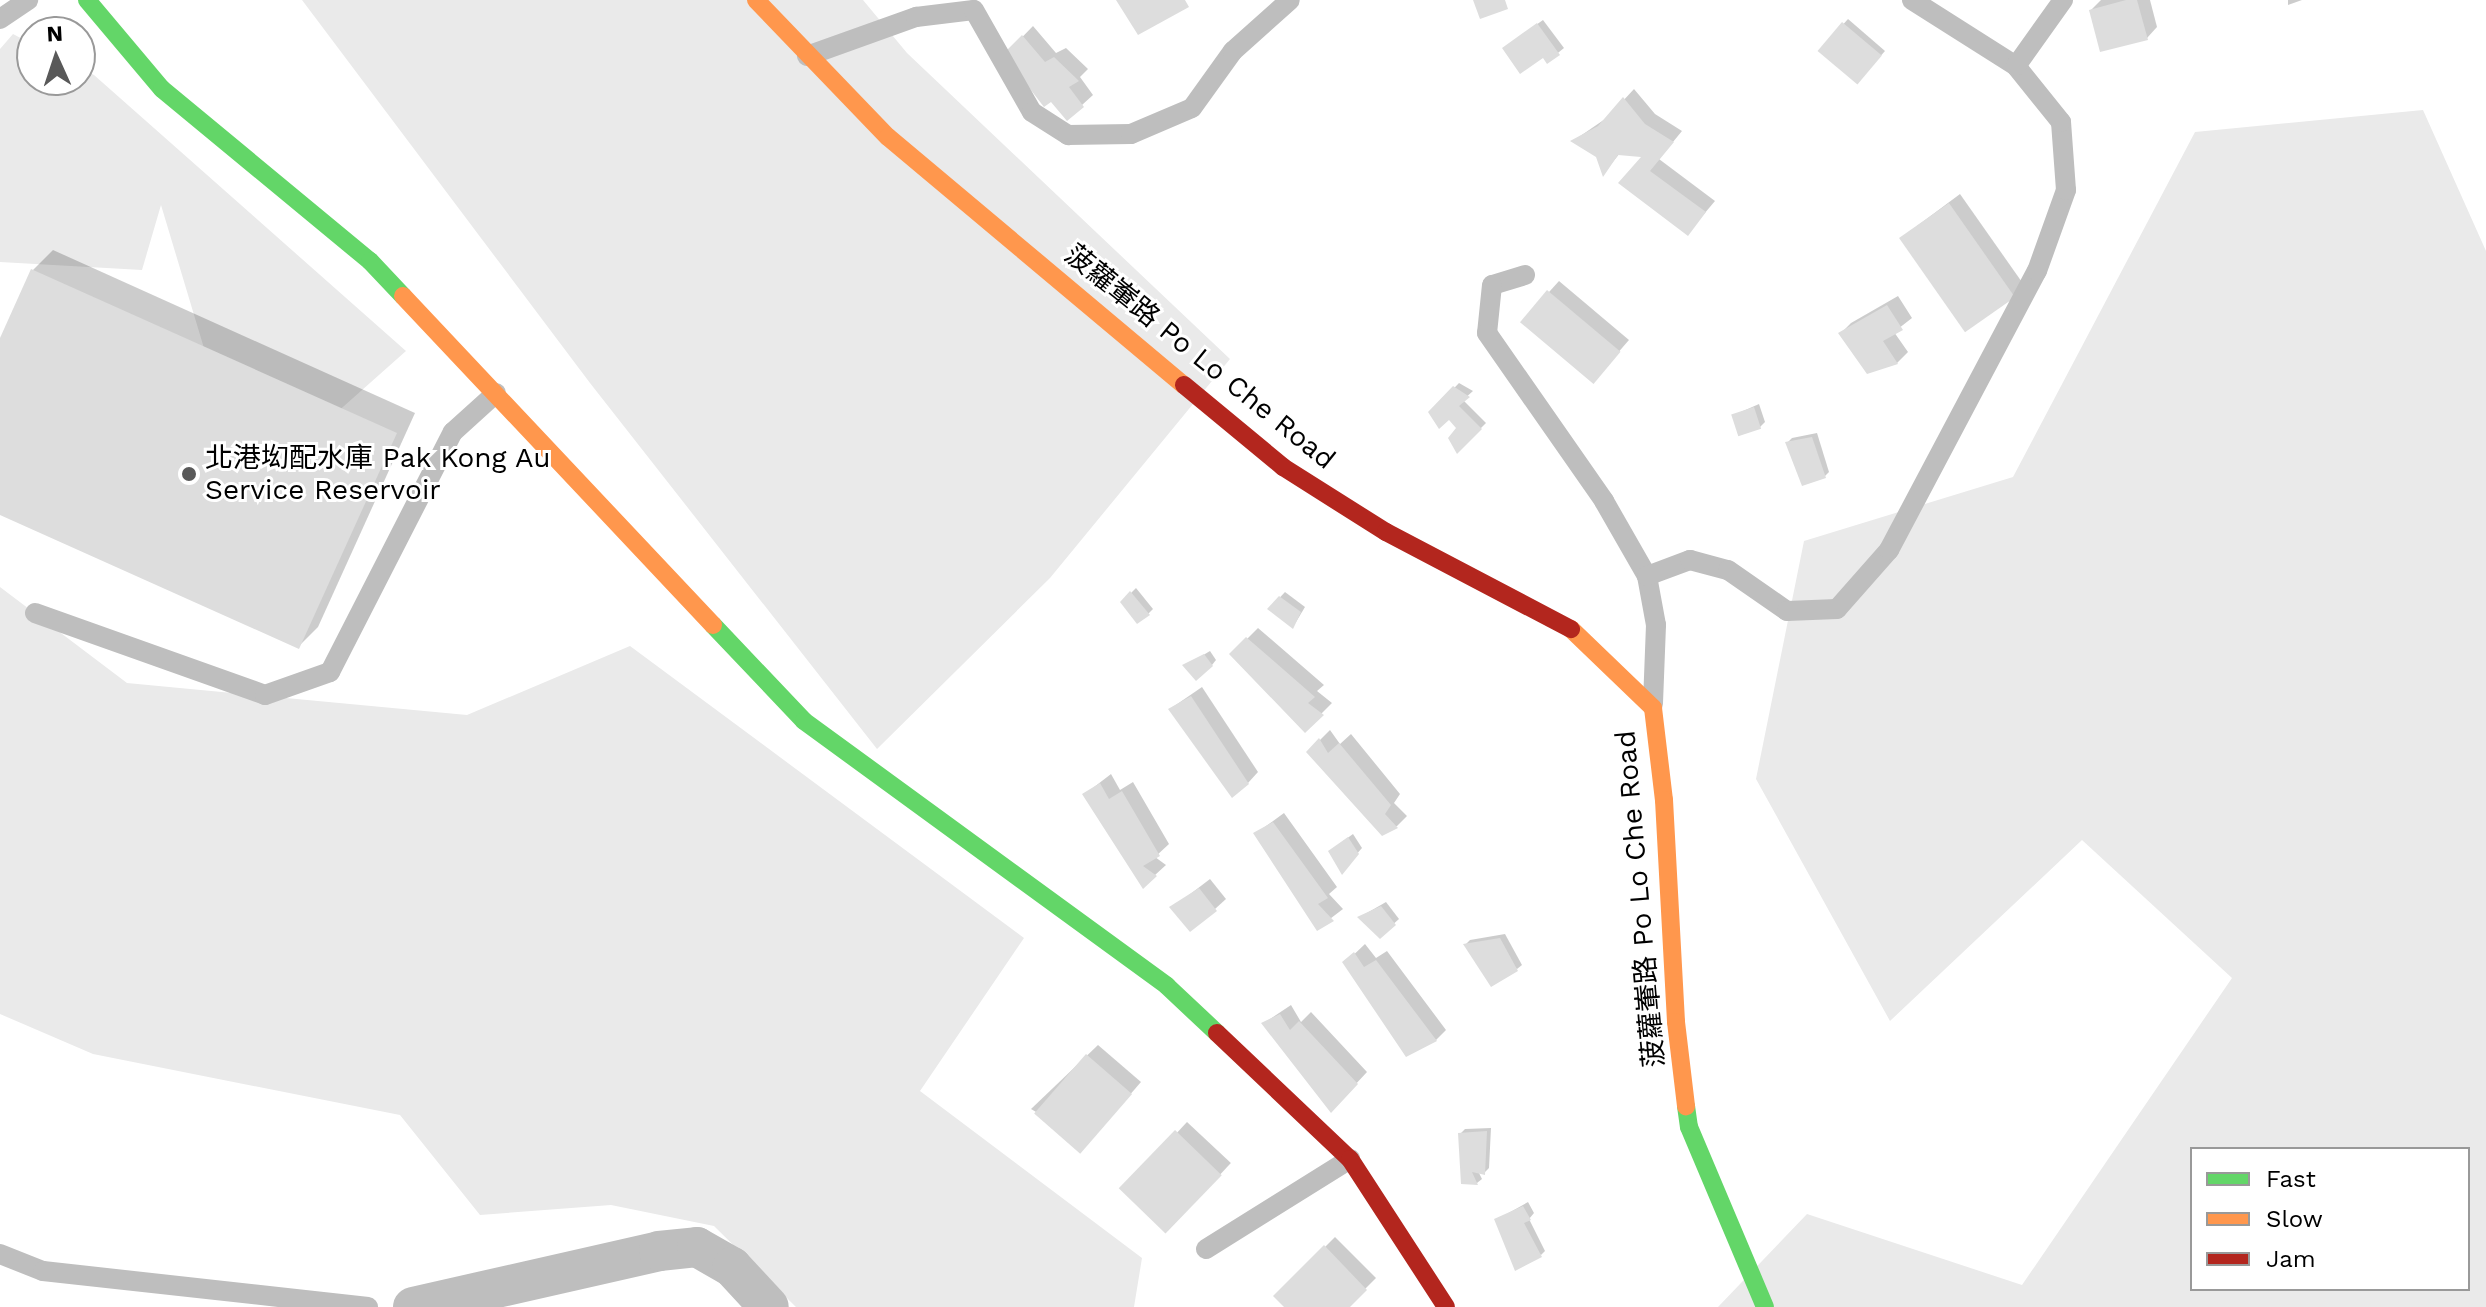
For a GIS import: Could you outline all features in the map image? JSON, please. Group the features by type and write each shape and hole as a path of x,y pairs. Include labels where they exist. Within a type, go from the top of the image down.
{"street":[{"path":"87,0 162,89 370,261 804,721 1167,986 1350,1159 1446,1307"},
{"name":"菠蘿輋路 Po Lo Che Road","path":"756,0 888,137 1283,467 1386,532 1572,629 1653,708 1664,800 1676,1022 1689,1127 1765,1307"},
{"path":"413,1307 659,1251 697,1247 732,1267 769,1307"}],"lane":[{"path":"0,19 28,0"},
{"path":"807,56 916,17 980,5 1032,112 1068,135 1131,134 1192,108 1233,51 1290,0"},
{"path":"1647,576 1690,560 1728,570 1787,611 1837,609 1889,550 2037,271 2066,190 2061,122 2016,66 1912,0"},
{"path":"2016,66 2063,0"},
{"path":"1525,275 1492,285 1487,333 1604,501 1647,576 1656,625 1653,708"},
{"path":"35,613 265,695 330,672 453,432 496,393"},
{"path":"1206,1249 1350,1159"},
{"path":"0,1254 43,1271 368,1307"}],"shaded area":[{"path":"302,0 863,0 907,53 1230,359 1050,578 877,749 590,383"},
{"path":"13,34 16,36 16,96 96,96 96,77 406,351 317,430 219,398 161,205 142,270 0,262 0,49"},
{"path":"2423,110 2486,251 2486,1307 1718,1307 1807,1214 2022,1285 2232,978 2082,840 1890,1021 1756,779 1804,541 2013,477 2195,132"},
{"path":"0,587 127,683 467,715 630,646 1024,938 920,1091 1142,1258 1134,1307 796,1307 714,1226 611,1205 480,1215 400,1115 93,1054 0,1014"}],"building":[{"path":"1116,0 1185,0 1189,7 1138,35"},
{"path":"1473,0 1505,0 1508,9 1480,19"},
{"path":"2137,0 2148,40 2100,52 2089,10"},
{"path":"1842,22 1882,55 1857,85 1818,51"},
{"path":"1537,23 1560,55 1547,64 1543,58 1520,74 1502,48"},
{"path":"1022,35 1045,62 1054,57 1079,81 1069,87 1084,107 1067,121 1051,102 1044,107 1003,54"},
{"path":"1623,97 1645,124 1674,142 1650,171 1706,212 1688,236 1618,183 1641,157 1618,155 1603,177 1596,157 1570,141 1598,126"},
{"path":"1949,203 2015,297 1965,332 1899,238"},
{"name":"北港㘭配水庫 Pak Kong Au Service Reservoir","path":"31,269 397,433 299,649 0,515 0,338"},
{"path":"1547,290 1621,352 1594,384 1520,322"},
{"path":"1887,305 1903,330 1883,341 1898,364 1867,374 1838,333"},
{"path":"1453,386 1470,397 1459,406 1482,429 1457,454 1448,438 1456,428 1449,420 1439,429 1428,412"},
{"path":"1754,407 1761,429 1738,436 1731,414"},
{"path":"1812,437 1826,478 1802,486 1785,442"},
{"path":"1130,591 1150,615 1137,624 1120,602"},
{"path":"1279,596 1301,612 1293,629 1267,609"},
{"path":"1246,637 1315,697 1308,703 1324,715 1305,733 1229,654"},
{"path":"1204,654 1213,666 1196,681 1182,665"},
{"path":"1191,696 1249,784 1232,798 1168,709"},
{"path":"1319,738 1328,753 1339,743 1391,805 1385,814 1398,828 1382,836 1306,752"},
{"path":"1100,783 1109,799 1122,791 1160,856 1143,866 1157,876 1143,889 1082,794"},
{"path":"1273,822 1328,898 1318,904 1334,921 1317,931 1253,833"},
{"path":"1348,837 1359,854 1342,875 1328,851"},
{"path":"1199,888 1217,911 1190,932 1169,907"},
{"path":"1381,906 1396,925 1380,939 1357,917"},
{"path":"1500,938 1518,971 1491,987 1463,944"},
{"path":"1354,952 1364,967 1376,960 1437,1041 1406,1057 1342,962"},
{"path":"1280,1014 1290,1030 1299,1021 1358,1084 1331,1113 1261,1023"},
{"path":"1086,1054 1132,1094 1080,1154 1034,1114"},
{"path":"1175,1130 1222,1175 1165,1233 1119,1188"},
{"path":"1487,1131 1485,1175 1472,1172 1478,1185 1461,1184 1458,1133"},
{"path":"1523,1206 1531,1220 1524,1223 1542,1257 1515,1271 1494,1219"},
{"path":"1324,1245 1367,1290 1350,1307 1284,1307 1273,1296"}],"traffic: fast":[{"path":"87,0 162,89 370,261 403,296"},
{"path":"713,625 804,721 1167,986 1217,1033"},
{"path":"1686,1106 1689,1127 1765,1307"}],"traffic: slow":[{"path":"756,0 888,137 1184,385"},
{"path":"403,296 713,625"},
{"path":"1571,629 1653,708 1664,800 1676,1022 1686,1106"}],"traffic: jam":[{"path":"1184,385 1283,467 1386,532 1571,629"},
{"path":"1217,1033 1350,1159 1446,1307"}],"place":[{"name":"北港㘭配水庫 Pak Kong Au Service Reservoir","path":"189,474"}]}
